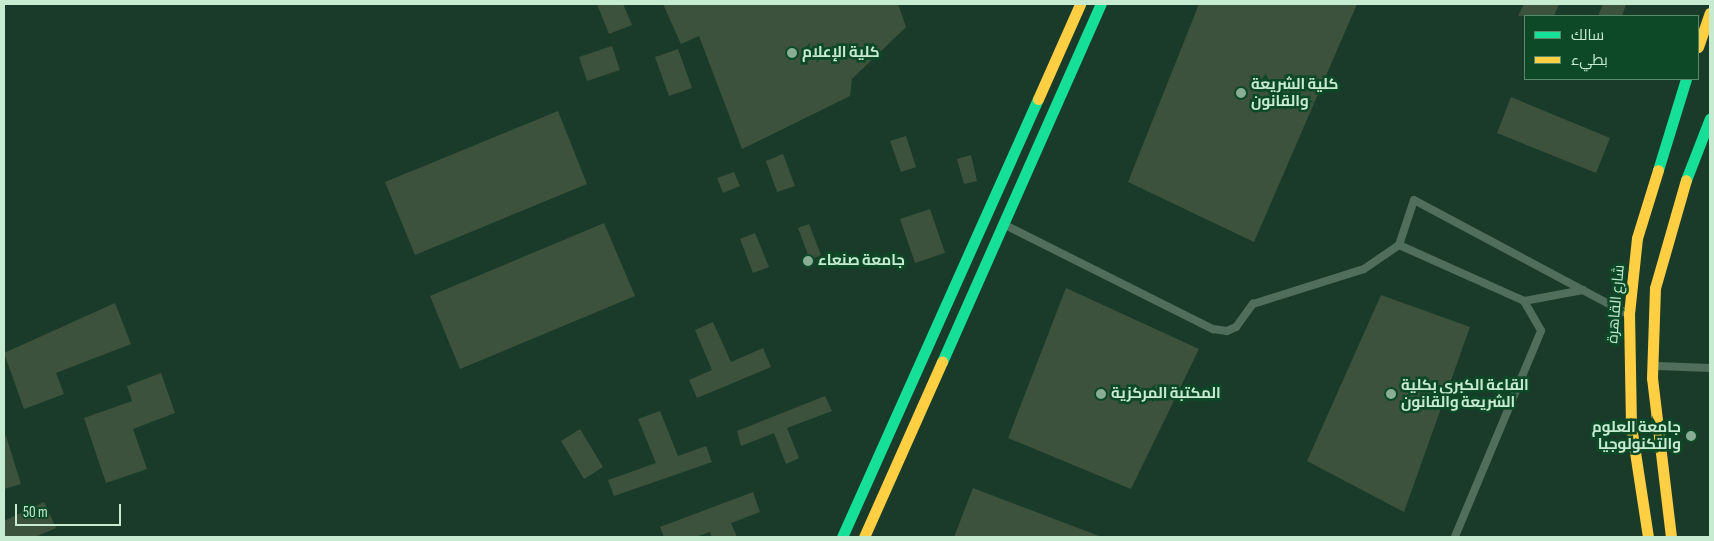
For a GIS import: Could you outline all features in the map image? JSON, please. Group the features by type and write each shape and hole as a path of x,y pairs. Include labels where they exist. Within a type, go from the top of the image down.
{"street":[{"path":"842,537 1080,4"},
{"path":"864,537 1101,4"},
{"path":"1699,44 1710,13"},
{"name":"شارع القاهرة","path":"1648,537 1631,426 1629,314 1637,238 1675,109 1686,80"},
{"path":"1671,537 1661,480 1652,365 1654,288 1677,204 1710,120 1675,109"}],"lane":[{"path":"1003,224 1213,329 1227,331 1236,327 1253,304 1364,269 1399,245 1414,200 1629,314"},
{"path":"1399,245 1524,301 1583,290"},
{"path":"1455,537 1541,331 1524,301"},
{"path":"1652,365 1710,368"}],"building":[{"path":"597,4 623,4 632,25 609,34"},
{"name":"كلية الإعلام","path":"663,4 898,4 906,27 852,79 850,96 742,149 699,36 681,44"},
{"name":"كلية الشريعة والقانون","path":"1199,4 1357,4 1254,242 1128,182"},
{"path":"1524,4 1559,4 1554,15 1518,16"},
{"path":"1603,4 1626,4 1622,15 1598,15"},
{"path":"612,46 620,70 587,81 579,57"},
{"path":"678,49 692,88 669,96 655,57"},
{"path":"1511,97 1610,138 1596,173 1497,133"},
{"path":"558,111 587,184 415,255 385,182"},
{"path":"906,136 916,167 901,172 890,141"},
{"path":"783,154 795,186 777,192 766,161"},
{"path":"971,155 977,181 964,184 957,159"},
{"path":"734,172 740,186 723,193 717,178"},
{"path":"930,209 945,253 915,263 900,219"},
{"path":"604,223 635,296 460,369 430,296"},
{"path":"809,224 821,255 810,260 798,228"},
{"path":"755,233 769,267 753,273 740,239"},
{"name":"المكتبة المركزية","path":"1066,288 1199,349 1131,489 1008,438"},
{"name":"القاعة الكبرى بكلية الشريعة والقانون","path":"1381,295 1470,327 1404,512 1307,461"},
{"path":"115,303 131,344 56,373 64,394 24,409 4,353"},
{"path":"713,322 731,362 763,348 771,367 697,398 689,380 712,370 695,330"},
{"path":"161,373 175,413 133,429 147,469 106,483 84,418 132,401 127,386"},
{"path":"825,396 832,411 787,428 799,458 786,464 774,433 741,446 737,431"},
{"path":"660,411 678,456 706,446 712,462 614,496 608,480 656,463 638,419"},
{"path":"580,429 603,467 584,479 561,441"},
{"path":"6,436 21,484 4,489 4,437"},
{"path":"973,488 1099,536 1099,537 954,537"},
{"path":"753,492 760,512 731,523 737,537 712,537 710,532 695,537 664,537 660,527"},
{"path":"44,502 56,528 35,537 4,537 4,521"}],"traffic: fast":[{"path":"942,362 1101,4"},
{"path":"1658,170 1686,80"},
{"path":"842,537 1038,99"},
{"path":"1686,180 1710,118"}],"traffic: slow":[{"path":"1038,99 1080,4"},
{"path":"1699,44 1710,13"},
{"path":"1648,537 1631,426 1629,314 1637,238 1658,170"},
{"path":"1671,537 1652,378 1655,288 1686,180"},
{"path":"864,537 942,362"}],"place":[{"name":"كلية الإعلام","path":"792,53"},
{"name":"كلية الشريعة والقانون","path":"1241,93"},
{"name":"جامعة صنعاء","path":"808,261"},
{"name":"المكتبة المركزية","path":"1101,394"},
{"name":"القاعة الكبرى بكلية الشريعة والقانون","path":"1391,394"},
{"name":"جامعة العلوم والتكنولوجيا","path":"1691,436"}]}
